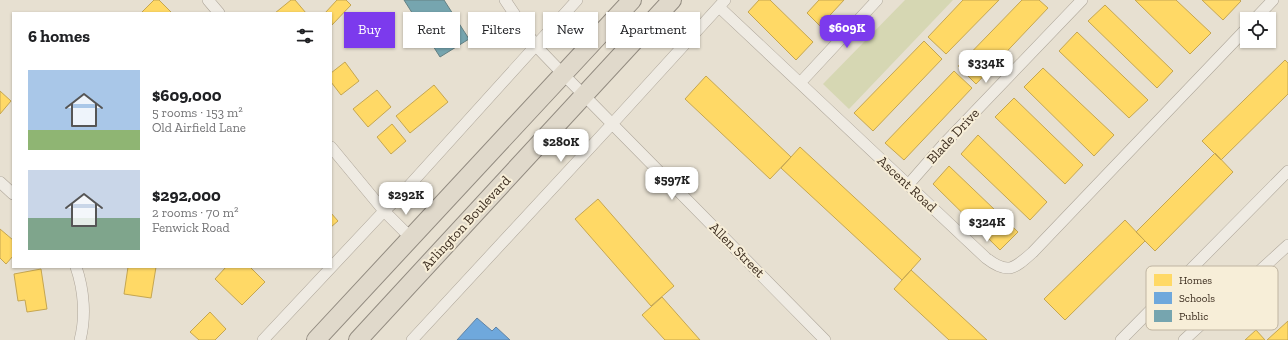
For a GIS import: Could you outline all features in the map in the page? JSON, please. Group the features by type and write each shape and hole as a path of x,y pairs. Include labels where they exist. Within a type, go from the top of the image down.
{"highway":[{"path":"316,340 632,0"},
{"name":"Arlington Boulevard","path":"358,340 672,0"}],"street":[{"path":"208,0 218,12"},
{"name":"Allen Street","path":"505,0 536,46 825,340"},
{"path":"332,266 398,198 577,0"},
{"path":"800,83 877,0"},
{"name":"Blade Drive","path":"908,185 943,145 1082,0"},
{"path":"1262,12 1273,0"},
{"path":"412,340 722,3"},
{"name":"Ascent Road","path":"722,3 800,83 908,185 995,265 1006,269 1017,266 1032,252 1240,35"},
{"path":"332,148 384,211 411,238"},
{"path":"1195,266 1288,172"},
{"path":"0,182 12,193"},
{"path":"1265,266 1288,245"},
{"path":"76,268 82,289 84,312 80,340"},
{"path":"263,340 331,268"},
{"path":"1121,340 1146,315"},
{"path":"1184,340 1195,330"}],"green space":[{"path":"905,0 953,0 849,109 823,84"}],"building: Homes":[{"path":"154,0 159,0 171,12 142,12"},
{"path":"291,0 295,0 305,12 276,12"},
{"path":"337,0 346,0 351,5 332,25 332,12 326,12"},
{"path":"759,0 770,0 813,42 796,60 748,12"},
{"path":"819,0 844,0 820,26 807,13"},
{"path":"963,0 999,0 946,54 928,37"},
{"path":"1022,0 1039,0 1048,8 976,84 958,66"},
{"path":"1135,0 1176,0 1211,33 1190,54"},
{"path":"1202,0 1240,0 1241,1 1223,20"},
{"path":"1105,5 1173,71 1157,88 1088,21"},
{"path":"1077,32 1148,100 1129,118 1059,51"},
{"path":"924,41 942,59 873,131 854,113"},
{"path":"1285,60 1288,63 1288,94 1221,160 1202,141"},
{"path":"345,62 359,81 341,95 332,83 332,72"},
{"path":"1043,68 1114,135 1094,156 1024,87"},
{"path":"954,71 972,88 904,160 885,143"},
{"path":"706,76 791,157 770,179 685,99"},
{"path":"434,85 448,102 410,133 396,116"},
{"path":"377,90 391,107 368,127 353,109"},
{"path":"0,91 11,101 0,114"},
{"path":"1014,98 1083,165 1065,184 995,117"},
{"path":"392,124 406,141 391,154 377,137"},
{"path":"978,135 1047,202 1030,220 961,154"},
{"path":"800,147 921,259 902,280 781,168"},
{"path":"1215,153 1233,172 1155,251 1136,232"},
{"path":"949,166 1018,232 1000,250 933,184"},
{"path":"598,199 674,286 651,306 575,219"},
{"path":"332,214 338,221 332,226"},
{"path":"1125,220 1145,241 1065,320 1044,299"},
{"path":"0,229 12,239 12,257 6,264 0,258"},
{"path":"128,268 156,268 151,298 124,294"},
{"path":"225,268 251,268 265,282 242,305 215,279"},
{"path":"41,269 47,309 27,312 25,300 18,301 14,274"},
{"path":"911,270 987,340 949,340 894,289"},
{"path":"662,297 700,340 665,340 642,315"},
{"path":"210,312 226,329 215,340 199,340 190,332"},
{"path":"1288,321 1288,340 1267,340"},
{"path":"1256,330 1265,340 1245,340"}],"building: Schools":[{"path":"477,318 492,331 496,327 510,340 457,340"}],"building: Public":[{"path":"404,0 444,0 452,12 412,12"},
{"path":"460,25 468,37 468,40 460,45"},
{"path":"434,48 454,48 440,57"}]}
